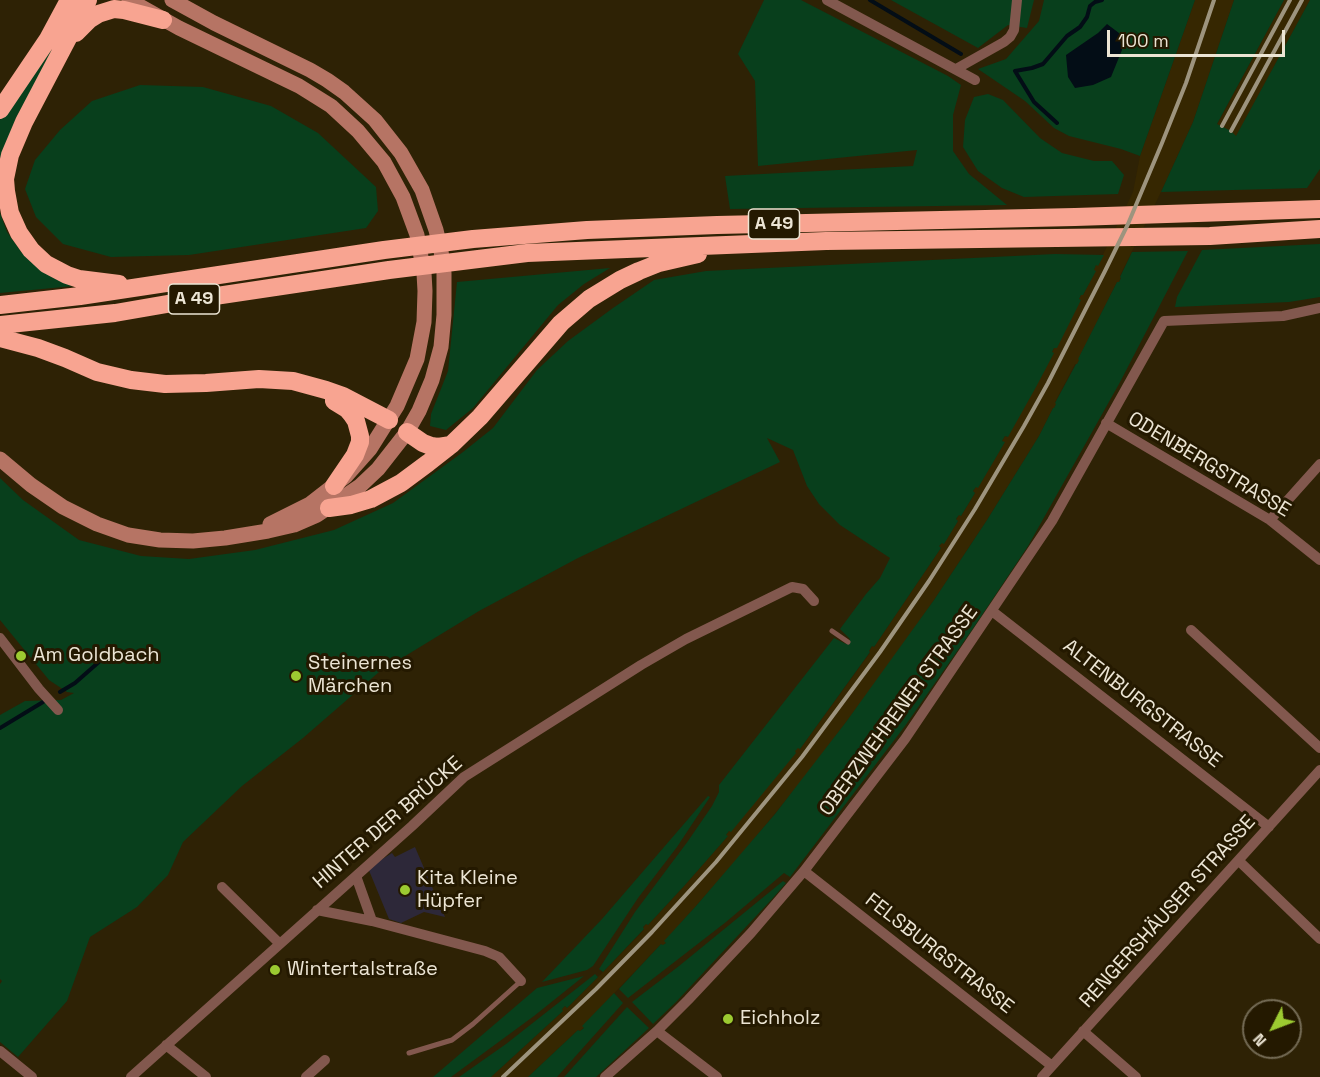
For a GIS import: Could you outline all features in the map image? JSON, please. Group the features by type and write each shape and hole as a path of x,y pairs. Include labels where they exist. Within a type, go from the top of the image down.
{"highway":[{"path":"88,0 24,122 10,155 5,179 7,202 19,233 31,250 56,270 90,281 148,286"},
{"path":"0,110 48,39 68,1"},
{"path":"65,45 90,19 107,10 124,10 163,20"},
{"name":"A 49","path":"0,305 473,239 598,230 1320,209"},
{"name":"A 49","path":"0,325 115,313 389,270 527,253 826,241 1210,236 1320,229"},
{"path":"329,508 361,503 382,493 410,476 451,445 480,417 561,323 604,289 659,263 753,245"},
{"path":"0,338 38,348 97,372 131,380 173,384 259,379 293,381 343,396 389,420"},
{"path":"310,385 347,409 359,428 358,449 334,486"},
{"path":"407,432 431,446 451,445"}],"main road":[{"path":"129,0 163,20 299,86 330,106 372,146 394,179 417,235 424,273 423,332 417,359 404,392 389,420 364,458 334,486 297,512 251,533"},
{"path":"0,459 31,485 63,507 120,532 144,538 175,541 208,540 294,525 329,508 360,486 378,469 407,432 426,397 438,363 443,331 444,273 436,230 426,200 395,144 360,105 336,86 310,70 172,0"},
{"path":"389,420 407,432"}],"street":[{"path":"827,0 975,80"},
{"path":"956,69 1010,37 1014,30 1017,0"},
{"name":"OBERZWEHRENER STRASSE","path":"605,1077 657,1031 720,967 804,871 905,739 1052,521 1164,321 1283,316 1320,308"},
{"name":"ODENBERGSTRASSE","path":"1106,423 1270,520 1320,560"},
{"path":"1270,520 1320,464"},
{"name":"HINTER DER BRÜCKE","path":"130,1077 464,777 640,665 686,639 792,586 803,589 814,601"},
{"name":"ALTENBURGSTRASSE","path":"992,611 1269,827"},
{"path":"1191,630 1320,748"},
{"path":"2,643 58,710"},
{"name":"RENGERSHÄUSER STRASSE","path":"1042,1077 1320,770"},
{"path":"1239,861 1320,939"},
{"name":"FELSBURGSTRASSE","path":"804,871 1052,1066"},
{"path":"356,876 372,921"},
{"path":"222,887 279,943"},
{"path":"317,909 485,951 499,957 520,981"},
{"path":"657,1031 717,1077"},
{"path":"1083,1031 1136,1077"},
{"path":"166,1046 206,1077"},
{"path":"0,1051 32,1077"},
{"path":"306,1077 325,1060"}],"lane":[{"path":"831,631 848,642"},
{"path":"409,1053 452,1040 520,981"}],"shaded area":[{"path":"1195,0 1234,0 1193,122 1119,282 1077,365 1075,364 1039,436 987,520 882,674 808,773 663,946 661,944 580,1031 578,1030 528,1077 491,1077 600,975 644,930 646,924 648,925 727,837 726,835 794,751 798,747 800,749 870,653 872,646 874,647 941,548 939,547 958,521 956,520 959,515 961,516 975,493 973,491 976,486 978,487 1004,443 1002,441 1005,436 1007,437 1056,348 1133,192 1140,156"},
{"path":"1284,0 1310,0 1236,137 1217,125"},
{"path":"1107,24 1119,33 1122,50 1111,77 1093,85 1075,88 1068,77 1066,55"},
{"name":"Kita Kleine Hüpfer","path":"415,847 445,917 424,912 401,923 389,919 368,868 392,853 395,857"}],"green space":[{"path":"764,0 801,0 948,76 961,85 953,115 953,151 969,174 1007,205 730,209 725,176 913,166 917,150 758,166 755,81 738,54"},
{"path":"891,0 1034,0 1027,28 1008,25 978,48"},
{"path":"1044,0 1195,0 1140,156 1069,136 1054,128 1025,101 978,69 1006,59 1039,21"},
{"path":"1234,0 1284,0 1217,124 1236,136 1310,0 1320,0 1320,169 1307,188 1161,192 1193,122"},
{"path":"58,41 16,118 0,161 0,119"},
{"path":"140,85 203,87 271,106 318,133 376,187 378,211 366,228 189,255 111,257 63,244 36,217 25,189 35,160 60,130 92,101"},
{"path":"988,94 1003,100 1040,138 1062,153 1094,161 1112,161 1124,175 1118,194 1024,197 1002,188 978,171 963,147 965,120 974,97"},
{"path":"0,213 7,232 22,253 41,269 74,286 0,293"},
{"path":"1320,244 1320,297 1289,302 1175,307 1177,297 1202,250"},
{"path":"1188,251 1119,384 1028,546 905,726 790,877 784,873 726,922 628,998 619,989 661,944 666,943 664,941 775,814 846,722 934,600 1039,436 1119,282 1132,252"},
{"path":"1055,254 1104,255 1098,266 1096,265 1094,270 1096,271 1081,295 1079,299 1081,300 1057,348 1054,348 1052,352 1054,353 1036,387 1008,437 1005,436 1002,441 1005,442 978,488 976,487 973,491 975,493 961,516 959,515 956,519 958,521 944,544 939,546 941,548 874,647 872,646 800,749 795,751 796,753 731,832 729,831 726,835 728,836 685,885 603,972 599,969 635,912 712,806 719,792 719,785 834,638 846,644 850,639 840,629 880,578 890,558 840,525 819,504 807,486 793,450 767,438 780,462 578,558 479,611 379,672 303,738 242,786 183,842 168,875 137,907 90,937 67,1001 18,1057 0,1042 0,984 2,981 0,979 0,715 25,701 61,700 74,693 67,692 49,680 0,620 0,478 23,500 79,540 141,556 189,559 255,550 334,530 393,503 493,428 537,370 568,341 654,280 706,271"},
{"path":"610,268 584,284 558,305 473,408 446,430 430,426 431,414 448,371 457,282"},
{"path":"708,796 710,797 677,847 638,898 593,966 587,970 542,982 602,919"},
{"path":"783,881 786,883 772,899 653,1024 632,1002 679,966"},
{"path":"595,974 598,977 567,1008 565,1006 563,1011 491,1077 459,1077 506,1044"},
{"path":"584,976 451,1077 433,1077 537,988"},
{"path":"614,993 623,1003 557,1077 528,1077 578,1030 584,1028 582,1026"},
{"path":"627,1007 649,1028 596,1077 564,1077"}],"waterway":[{"path":"870,0 961,54"},
{"path":"1057,123 1034,102 1015,71 1043,64 1067,36 1080,27 1087,17 1090,6 1102,0"},
{"path":"60,692 75,683 108,654"},
{"path":"0,728 43,702"}],"railway":[{"path":"503,1077 596,989 716,862 802,757 880,652 929,581 1024,426 1105,271 1128,224 1162,143 1186,83 1214,0"},
{"path":"1222,126 1290,0"},
{"path":"1231,131 1302,0"}],"place":[{"name":"Am Goldbach","path":"21,656"},
{"name":"Steinernes Märchen","path":"296,676"},
{"name":"Kita Kleine Hüpfer","path":"405,890"},
{"name":"Wintertalstraße","path":"275,970"},
{"name":"Eichholz","path":"728,1019"}]}
